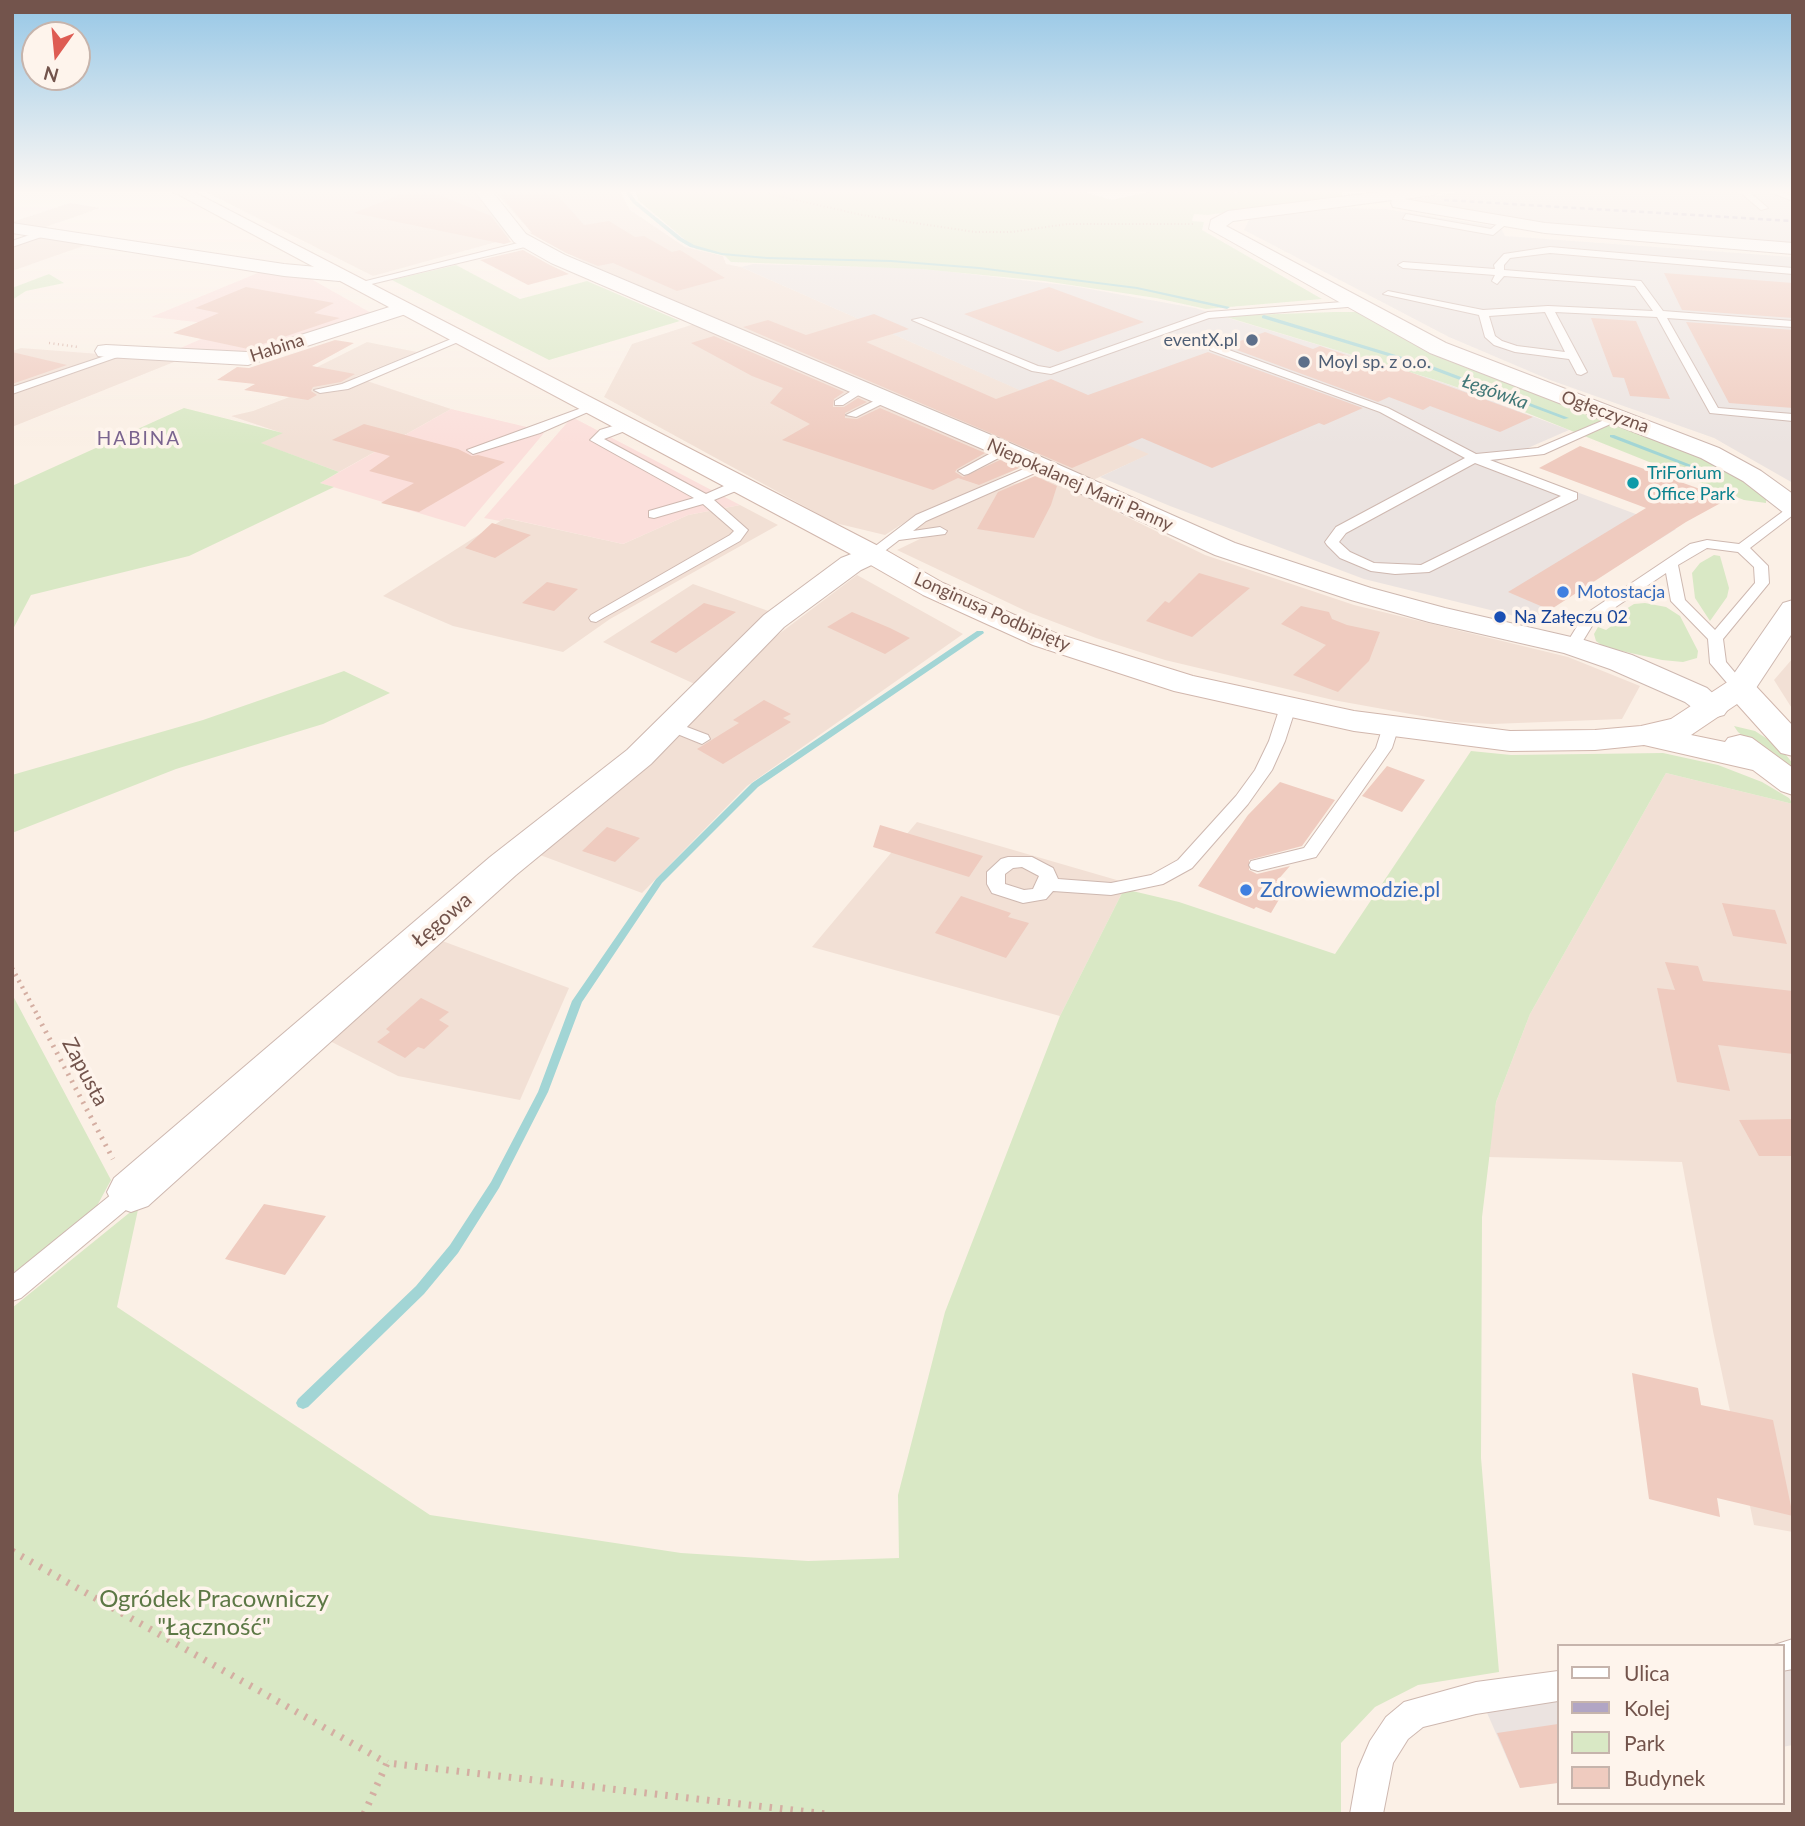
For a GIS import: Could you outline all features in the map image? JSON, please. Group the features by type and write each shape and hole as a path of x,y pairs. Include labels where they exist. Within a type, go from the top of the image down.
{"street":[{"path":"322,275 349,279"},
{"name":"Longinusa Podbipięty","path":"342,275 401,309 738,485 882,546 933,589 1044,639 1185,684 1391,726 1510,741 1595,740 1641,736 1682,727 1740,688 1793,609"},
{"name":"Niepokalanej Marii Panny","path":"601,275 1225,549 1308,578 1439,616 1573,646 1662,677 1696,695 1713,708"},
{"name":"Ogłęczyzna","path":"1303,275 1462,358 1710,453 1752,476 1793,508"},
{"name":"Habina","path":"115,352 248,359 401,309"},
{"name":"Łęgowa","path":"131,1192 503,866 639,757 687,733 774,621 851,564 882,546"},
{"path":"1740,688 1793,746"},
{"path":"1713,708 1723,730 1760,762 1793,784"},
{"path":"1641,736 1713,749 1760,762"}],"lane":[{"path":"349,279 368,275"},
{"path":"1495,286 1499,275"},
{"path":"1531,275 1638,283 1660,314 1714,411 1793,418"},
{"path":"1388,293 1483,313 1548,309 1793,324"},
{"path":"917,320 1036,369 1051,371 1064,369 1208,315 1356,304"},
{"path":"1548,309 1581,373"},
{"path":"1483,313 1490,337 1499,344 1516,349 1572,356"},
{"path":"320,390 344,387 460,339"},
{"path":"1214,348 1384,410 1474,458 1572,496 1424,569 1371,567 1345,555 1332,542 1341,530 1474,458 1540,451 1619,417"},
{"path":"12,391 115,352"},
{"path":"839,403 862,388"},
{"path":"852,415 887,399"},
{"path":"473,450 536,430 591,408"},
{"path":"596,618 738,535 741,530 705,499 596,440 604,433 626,426"},
{"path":"964,471 1004,450"},
{"path":"882,546 921,518 980,499 1040,466"},
{"path":"654,514 705,499 738,485"},
{"path":"1742,548 1793,508"},
{"path":"882,546 940,531"},
{"path":"1573,646 1589,618 1695,547 1707,544 1742,548 1761,566 1762,583 1715,638"},
{"path":"1671,564 1678,601 1715,638 1717,663 1740,688"},
{"path":"1048,884 1111,889 1156,880 1185,864 1242,800 1263,770 1277,741 1287,706"},
{"path":"1258,865 1310,853 1384,748 1391,726"},
{"name":"Łęgowa","path":"12,1290 131,1192"},
{"path":"1366,1814 1374,1769 1381,1752 1397,1728 1415,1713 1476,1698 1556,1686"}],"path":[{"name":"Zapusta","path":"12,968 131,1192"},
{"path":"12,1551 387,1763 827,1814"},
{"path":"364,1814 387,1763"}],"shaded area":[{"path":"252,275 306,276 373,314 247,357 171,352 231,326 151,317"},
{"path":"615,275 760,275 1086,419 1150,454 1093,480"},
{"path":"760,275 977,275 1073,286 1195,308 1439,381 1569,430 1496,462 1676,529 1531,620 1364,579 1100,477 1149,454 1077,424 1085,419"},
{"path":"1331,275 1793,275 1793,483 1714,438 1550,380 1449,337"},
{"path":"694,324 1023,466 968,494 916,515 885,535 835,523 604,397 632,344"},
{"path":"367,342 417,352 355,377 451,409 339,472 260,443 282,433 231,416 253,411 292,396 299,376"},
{"path":"21,348 179,360 12,427 12,351"},
{"path":"451,409 544,433 465,527 320,483"},
{"path":"572,417 740,505 688,515 623,544 506,518 500,521 484,518"},
{"path":"1045,477 1205,555 1354,605 1568,657 1640,686 1622,719 1492,724 1455,722 1333,700 1165,660 1096,638 1028,612 897,550 924,537 911,530 931,518 1005,486"},
{"path":"740,505 778,525 610,619 563,652 453,626 383,596 505,518 623,544 688,515"},
{"path":"857,575 963,634 747,786 642,893 540,855 767,643"},
{"path":"693,584 774,613 699,686 603,642"},
{"path":"1793,658 1793,710 1774,680"},
{"path":"1666,773 1793,804 1793,1532 1754,1525 1713,1331 1682,1162 1488,1157 1496,1102 1530,1014"},
{"path":"917,822 1127,883 1060,1016 812,947"},
{"path":"437,939 569,988 520,1100 398,1076 328,1040"},
{"path":"1793,1662 1793,1745 1784,1747 1784,1663"},
{"path":"1556,1696 1556,1782 1520,1788 1484,1706"}],"green space":[{"path":"46,275 64,283 26,291 12,300 12,288"},
{"path":"412,275 475,275 520,299 587,281 680,321 549,360 392,280"},
{"path":"985,275 1281,275 1322,299 1206,309 1156,298"},
{"path":"1359,312 1720,464 1766,494 1766,503 1744,500 1502,403 1439,381 1223,316"},
{"path":"184,408 283,433 261,443 339,472 320,483 334,487 189,556 31,595 12,631 12,486"},
{"path":"1714,555 1720,556 1729,588 1727,597 1710,621 1695,598 1692,573 1700,563"},
{"path":"1634,604 1666,607 1680,616 1698,651 1697,658 1683,662 1662,660 1604,647 1596,641 1594,634 1598,627 1606,630 1613,625 1607,621"},
{"path":"344,671 390,693 323,724 176,769 12,833 12,775 203,720"},
{"path":"1734,726 1755,731 1780,747 1793,764 1793,770 1767,755"},
{"name":"Ogródek Pracowniczy \"Łączność\"","path":"1471,751 1511,755 1663,753 1718,765 1762,782 1789,798 1793,804 1666,773 1530,1014 1496,1102 1482,1217 1481,1458 1499,1672 1418,1685 1375,1707 1341,1743 1341,1814 12,1814 12,1308 139,1205 117,1307 430,1515 681,1553 808,1561 899,1558 898,1495 945,1312 1060,1016 1124,889 1179,902 1335,954"},
{"path":"12,994 111,1180 92,1215 12,1279"}],"building":[{"path":"509,275 564,275 528,285"},
{"path":"641,275 721,275 725,278 677,291"},
{"path":"1665,275 1793,283 1793,318 1682,310"},
{"path":"246,287 334,303 314,313 340,318 248,349 173,333 219,313 195,308"},
{"path":"1049,287 1144,322 1058,352 964,314"},
{"path":"874,314 909,329 866,342 996,399 1051,379 1088,395 1208,352 1363,408 1324,425 1319,423 1212,468 1142,438 1072,468 743,327 768,320 806,335"},
{"path":"1591,318 1636,321 1670,399 1630,396 1624,378 1613,377"},
{"path":"1686,322 1793,330 1793,408 1729,403"},
{"path":"1265,332 1313,349 1320,346 1390,370 1396,367 1533,417 1500,432 1430,406 1423,410 1389,397 1378,402 1226,346"},
{"path":"714,336 844,392 834,399 833,407 844,407 858,398 867,402 845,413 845,418 857,419 880,408 985,453 957,469 955,472 963,477 1000,460 1019,468 979,485 958,478 933,490 782,440 810,424 770,403 783,388 752,376 691,343"},
{"path":"335,340 354,343 312,366 355,374 341,382 313,387 311,391 317,395 308,400 244,390 255,384 217,380 237,367 249,368"},
{"path":"12,352 67,365 12,384"},
{"path":"364,424 458,449 472,456 505,462 419,512 381,503 414,483 369,471 390,456 332,440"},
{"path":"1580,446 1728,499 1686,522 1550,610 1508,592 1646,508 1539,468"},
{"path":"1035,476 1057,486 1051,505 1034,538 977,529 998,492"},
{"path":"492,523 531,535 495,558 465,548"},
{"path":"1199,573 1250,588 1192,637 1146,621 1165,601 1169,603"},
{"path":"547,582 578,589 554,611 522,603"},
{"path":"704,603 736,612 676,653 650,642"},
{"path":"1301,606 1329,612 1332,619 1347,625 1380,632 1369,661 1338,692 1293,675 1326,645 1281,624"},
{"path":"852,612 910,638 885,654 827,627"},
{"path":"764,700 791,714 783,718 791,722 723,764 697,749 739,723 733,720"},
{"path":"1387,766 1425,780 1402,812 1362,796"},
{"path":"1280,782 1335,800 1302,846 1249,860 1249,870 1257,874 1290,866 1276,882 1287,886 1271,913 1256,907 1254,909 1198,886 1248,815"},
{"path":"880,825 983,856 969,877 873,847"},
{"path":"607,827 640,838 615,862 582,851"},
{"path":"961,896 1011,913 1008,917 1029,923 1006,958 935,933"},
{"path":"1722,903 1775,910 1787,944 1733,936"},
{"path":"1665,962 1698,966 1703,981 1793,991 1793,1054 1718,1045 1730,1091 1677,1082 1657,988 1675,990"},
{"path":"421,998 449,1012 439,1020 449,1026 424,1049 418,1047 405,1058 377,1042 390,1032 386,1029"},
{"path":"1793,1119 1793,1156 1759,1156 1739,1120"},
{"path":"264,1204 326,1216 285,1275 225,1259"},
{"path":"1632,1373 1698,1388 1701,1405 1773,1420 1793,1516 1717,1498 1720,1517 1649,1499"},
{"path":"1556,1724 1556,1783 1520,1788 1497,1733"}],"waterway":[{"name":"Łęgówka","path":"1036,275 1137,288 1227,307"},
{"name":"Łęgówka","path":"1264,317 1430,367 1566,418"},
{"name":"Łęgówka","path":"1612,436 1701,470"},
{"path":"303,1403 420,1290 454,1249 495,1185 543,1092 577,1001 659,881 755,785 980,633"}],"place":[{"name":"eventX.pl","path":"1252,340"},
{"name":"Moyl sp. z o.o.","path":"1304,362"},
{"name":"TriForium Office Park","path":"1633,483"},
{"name":"Motostacja","path":"1563,592"},
{"name":"Na Załęczu 02","path":"1500,617"},
{"name":"Zdrowiewmodzie.pl","path":"1246,890"}],"district":[{"name":"HABINA","path":"139,439"}]}
